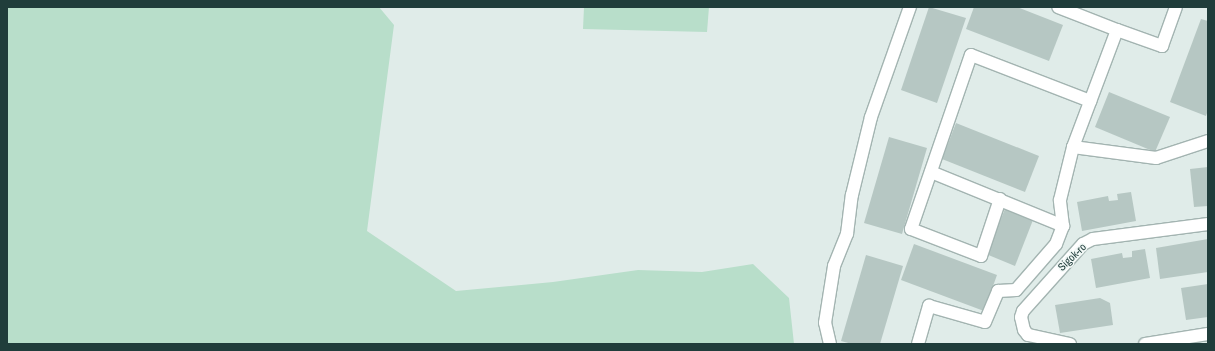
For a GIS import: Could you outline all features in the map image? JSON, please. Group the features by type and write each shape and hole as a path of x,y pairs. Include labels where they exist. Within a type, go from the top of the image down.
{"street":[{"path":"830,344 825,323 834,266 847,234 852,195 871,117 910,7"},
{"path":"1058,7 1162,46 1176,7"},
{"path":"918,344 929,306 985,322 998,291 1016,290 1056,244 1063,226 1060,200 1073,147 1117,30"},
{"path":"1000,199 982,256 911,229 971,55 1090,101"},
{"path":"1073,147 1156,158 1208,141"},
{"path":"931,172 1063,226"},
{"name":"Sigok-ro","path":"1070,344 1028,336 1024,330 1021,317 1023,310 1083,244 1093,239 1208,224"},
{"path":"1145,344 1208,334"}],"green space":[{"path":"7,7 379,7 394,25 367,231 456,291 553,282 638,270 702,272 753,264 789,298 794,344 7,344"},
{"path":"584,7 709,7 707,32 583,29"}],"building":[{"path":"929,7 966,18 937,103 901,90"},
{"path":"974,7 1017,7 1063,25 1049,61 966,29"},
{"path":"1201,19 1208,21 1208,110 1206,116 1170,102"},
{"path":"1109,92 1170,117 1155,152 1095,127"},
{"path":"956,123 1039,156 1025,192 942,159"},
{"path":"889,137 927,148 902,234 864,223"},
{"path":"1208,167 1208,206 1194,207 1190,169"},
{"path":"1131,192 1136,221 1082,231 1077,202 1108,196 1109,201 1118,200 1117,194"},
{"path":"1005,209 1033,220 1015,266 986,254"},
{"path":"1208,239 1208,272 1160,279 1156,248"},
{"path":"914,244 997,275 984,311 901,280"},
{"path":"1145,249 1150,278 1096,288 1091,259 1122,253 1123,258 1132,257 1132,251"},
{"path":"866,255 903,266 880,344 852,344 841,341"},
{"path":"1208,284 1208,317 1186,320 1181,288"},
{"path":"1100,298 1110,303 1113,325 1060,333 1055,305"}]}
